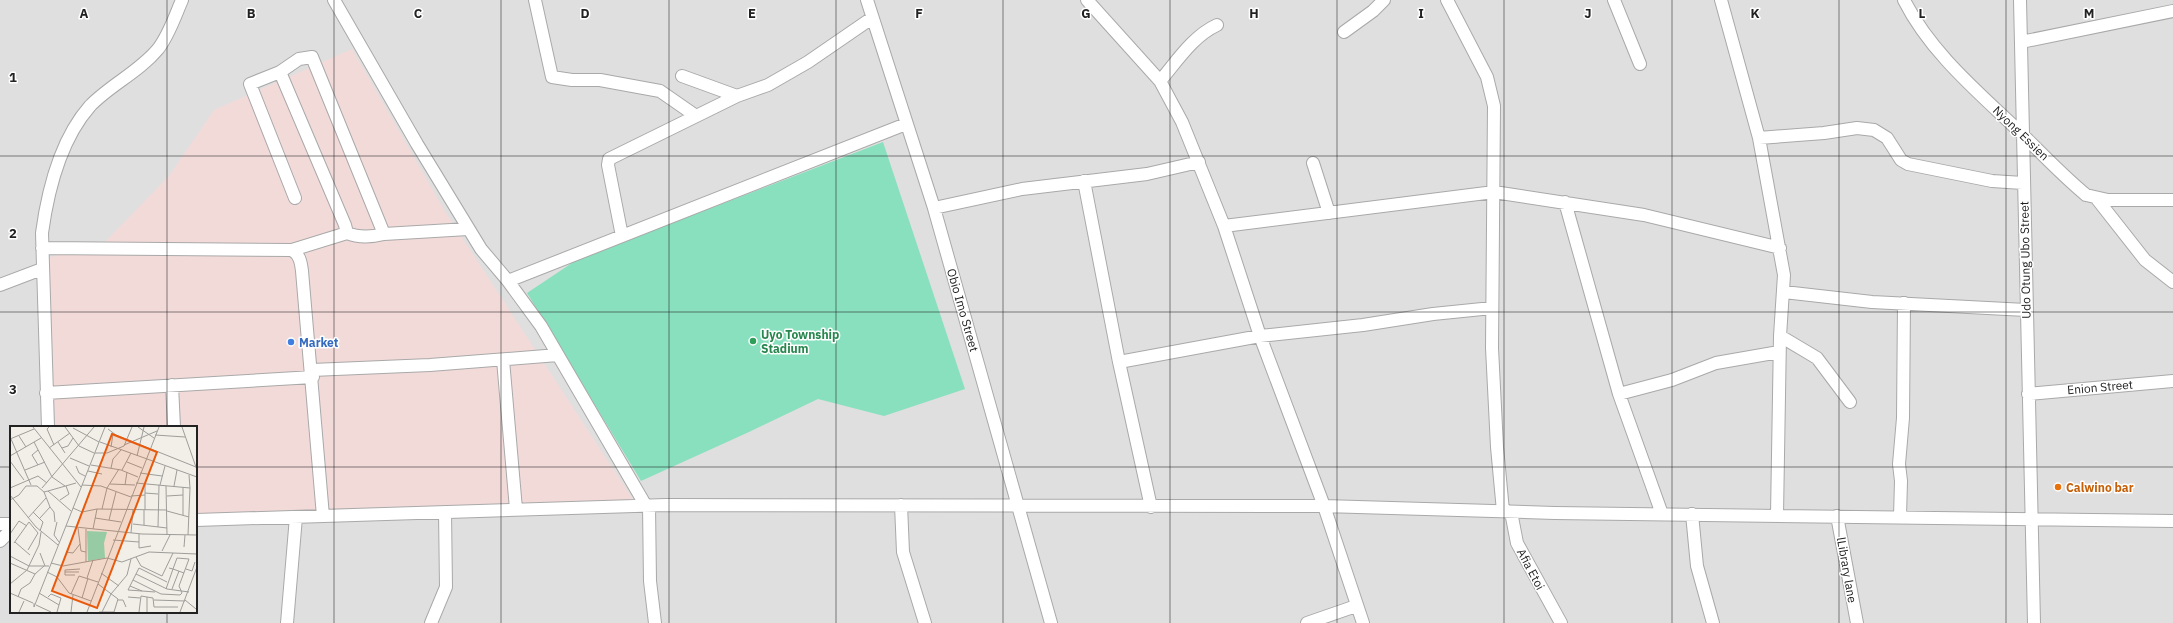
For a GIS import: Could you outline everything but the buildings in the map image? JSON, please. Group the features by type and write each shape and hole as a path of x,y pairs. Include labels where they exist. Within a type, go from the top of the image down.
{"street":[{"path":"48,426 42,248 45,210 64,147 72,132 99,98 158,49 166,36 182,0"},
{"path":"334,0 468,229 481,249 508,281 542,326 646,506 649,506"},
{"path":"535,0 552,77 572,80 600,80 660,92 696,116"},
{"name":"Obio Imo Street","path":"867,0 934,208 1051,623"},
{"path":"1087,0 1160,81 1182,122 1224,226 1260,336 1324,506 1356,606 1363,623"},
{"path":"1344,32 1373,11 1384,0"},
{"name":"Afia Etoi","path":"1447,0 1491,89 1495,123 1492,348 1497,447 1507,512 1517,543 1561,623"},
{"path":"1614,0 1640,64"},
{"path":"1721,0 1759,138 1780,248 1784,292 1779,352 1777,515"},
{"name":"Nyong Essien","path":"1904,0 1911,14 1936,48 1968,83 2082,191 2096,199 2173,200"},
{"name":"Udo Otung Ubo Street","path":"2020,0 2028,394 2033,520 2034,623"},
{"path":"2020,42 2173,11"},
{"path":"622,236 608,165 609,159 737,96 768,84 808,62 872,18"},
{"path":"1160,81 1205,30 1217,25"},
{"path":"295,198 250,84 280,72 299,59 312,56 384,234"},
{"path":"280,72 345,225 347,233"},
{"path":"682,76 737,96"},
{"path":"508,281 906,124"},
{"path":"1759,138 1824,133 1857,128 1874,130 1887,138 1901,160 1908,164 1992,181 2024,183"},
{"path":"934,208 1022,189 1147,174 1199,162"},
{"path":"1313,163 1329,213"},
{"path":"1084,181 1119,362 1151,507"},
{"path":"1224,226 1494,192 1644,215 1780,248"},
{"path":"2096,199 2144,260 2173,282"},
{"path":"1565,202 1619,394 1662,514"},
{"path":"42,248 292,250 347,233 354,236 374,237 384,234 468,229"},
{"path":"292,250 300,260 302,271 312,373 323,516"},
{"path":"0,286 42,269"},
{"path":"1784,292 1872,302 2026,310"},
{"path":"1900,518 1901,481 1899,464 1903,418 1904,303"},
{"path":"1119,362 1260,336 1362,325 1433,314 1492,308"},
{"path":"1780,336 1817,358 1850,402"},
{"path":"1619,394 1672,380 1716,363 1779,352"},
{"path":"46,393 172,385 558,355"},
{"path":"503,360 516,509"},
{"name":"Enion Street","path":"2028,394 2173,381"},
{"path":"172,385 174,426"},
{"path":"901,505 903,552 924,621 912,623"},
{"path":"197,520 649,506 1018,505 1151,507 1324,506 1507,512 2173,521"},
{"path":"649,506 650,581 655,623"},
{"path":"430,623 446,587 445,512"},
{"path":"1692,514 1697,566 1713,623"},
{"name":"lLibrary lane","path":"1837,516 1856,623"},
{"path":"287,623 296,517"},
{"path":"0,541 10,531"},
{"path":"1307,623 1356,606"}],"shaded area":[{"path":"0,0 2173,0 2173,623 0,623"},
{"name":"Market","path":"352,49 446,213 636,504 197,519 197,426 55,426 48,258 105,242 169,176 214,110"}],"green space":[{"name":"Uyo Township Stadium","path":"883,142 965,389 884,416 818,399 641,481 527,293 578,259"}],"place":[{"name":"Uyo Township Stadium","path":"753,341"},
{"name":"Market","path":"291,342"},
{"name":"Calwino bar","path":"2058,487"}]}
